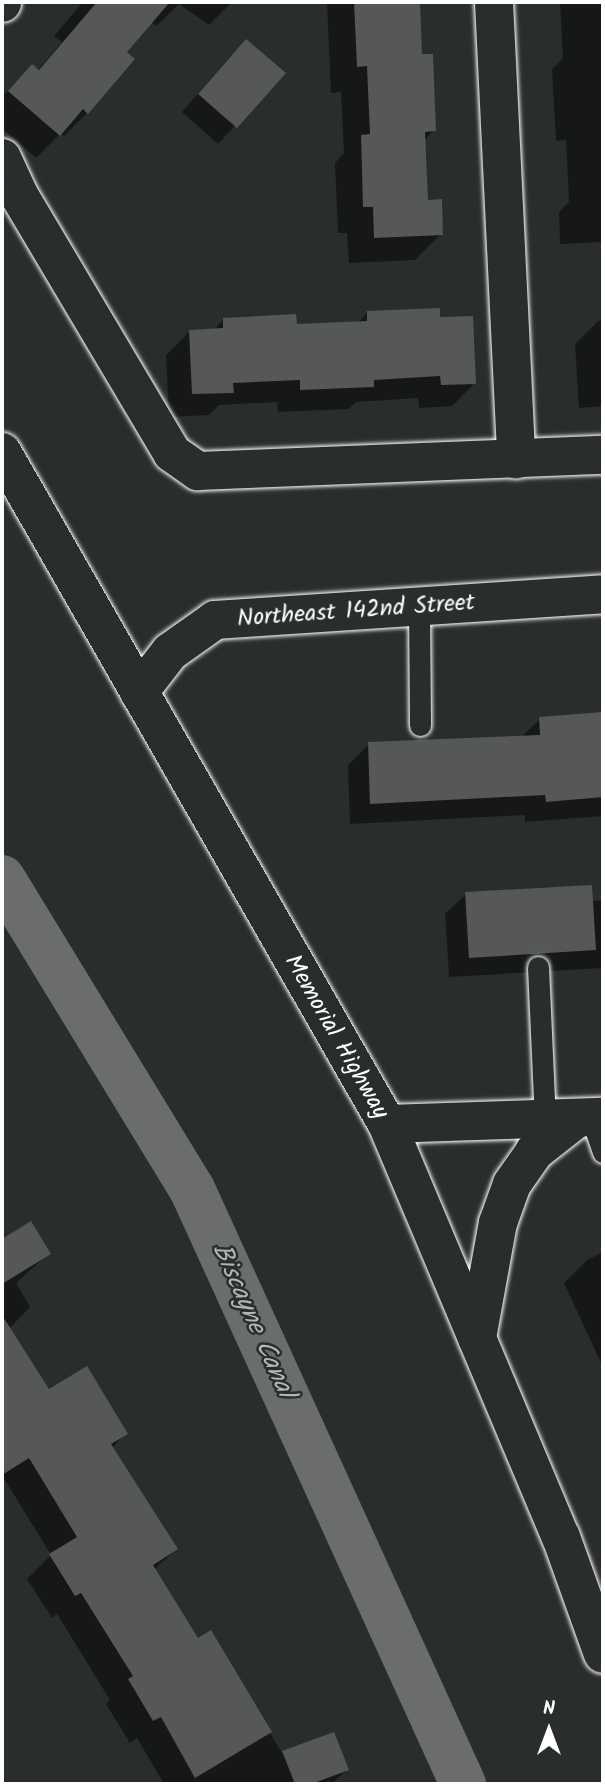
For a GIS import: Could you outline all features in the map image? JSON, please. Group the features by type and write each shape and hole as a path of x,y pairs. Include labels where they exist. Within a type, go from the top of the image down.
{"street":[{"path":"494,2 516,459"},
{"path":"2,159 10,201 172,453 198,471 603,455"},
{"name":"Memorial Highway","path":"2,452 387,1124 561,1536 603,1654"},
{"name":"Northeast 142nd Street","path":"139,692 170,652 215,620 603,594"},
{"path":"387,1124 584,1125"},
{"path":"477,1338 498,1223 512,1184 534,1152 584,1125"}],"lane":[{"path":"419,607 420,725"},
{"path":"538,967 584,1125"}],"building":[{"path":"97,2 170,2 127,52 135,59 88,114 83,109 60,136 8,91 32,64 39,70"},
{"path":"354,2 420,2 422,54 433,54 436,131 425,132 428,200 442,199 443,235 374,238 373,207 363,207 361,135 370,134 367,66 357,67"},
{"path":"246,39 286,73 237,128 198,94"},
{"path":"440,308 440,317 473,316 476,384 441,385 440,376 374,380 374,387 300,390 300,380 233,383 234,393 192,394 189,330 223,328 223,318 296,314 297,324 367,321 367,311"},
{"path":"603,712 603,797 546,802 545,795 370,804 368,742 540,735 539,717"},
{"path":"592,885 596,950 469,958 465,892"},
{"path":"31,1221 51,1254 2,1284 2,1239"},
{"path":"2,1315 49,1389 87,1366 128,1434 111,1444 178,1549 153,1565 198,1638 211,1630 272,1732 195,1778 161,1717 153,1721 128,1679 133,1676 81,1593 75,1596 49,1554 77,1537 29,1458 2,1475"},
{"path":"334,1732 349,1770 311,1784 295,1784 282,1751"}],"waterway":[{"name":"Biscayne Canal","path":"2,878 192,1189 463,1784"}]}
